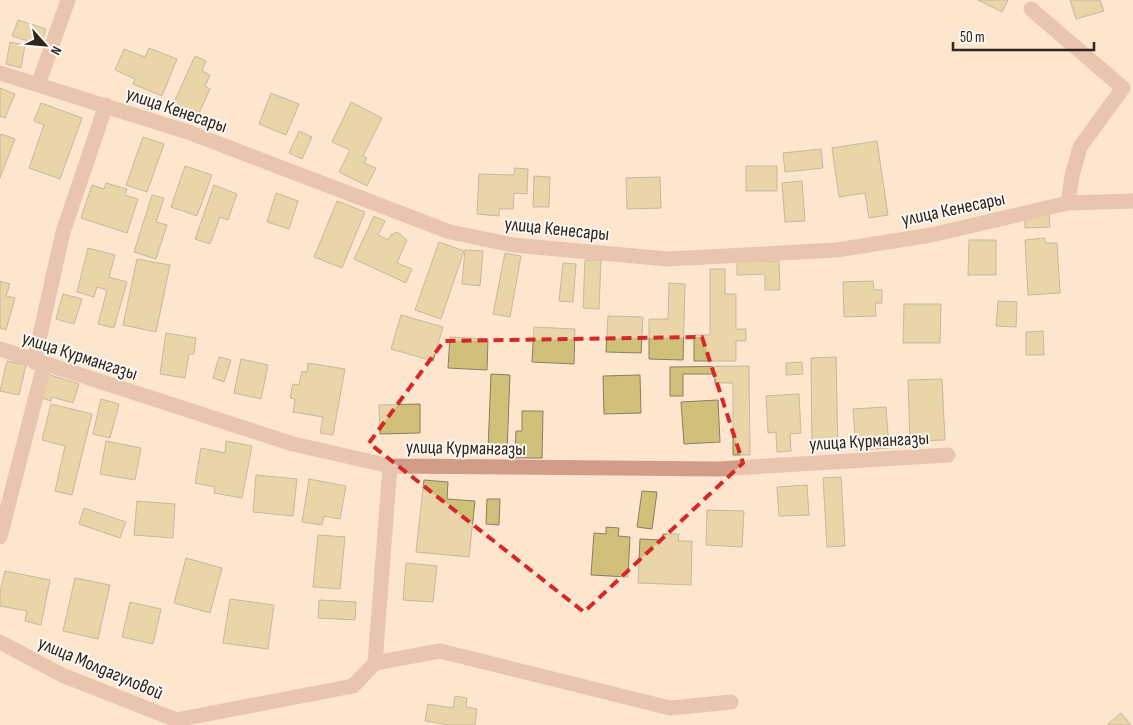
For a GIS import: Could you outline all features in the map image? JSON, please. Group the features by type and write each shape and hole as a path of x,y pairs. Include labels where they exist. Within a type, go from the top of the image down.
{"street":[{"path":"38,85 68,0"},
{"path":"1031,9 1123,88 1080,147 1072,176 1068,203"},
{"name":"улица Кенесары","path":"0,73 188,132 450,232 513,246 668,259 837,250 931,235 1068,203 1133,202"},
{"path":"0,537 39,363 63,232 106,105"},
{"name":"улица Курмангазы","path":"0,349 293,444 390,466 718,469 948,455"},
{"path":"375,663 390,466"},
{"name":"улица Молдагуловой","path":"0,642 62,675 182,723"},
{"path":"182,723 353,686 375,663 440,651 670,708 731,702"}],"highlighted area":[{"path":"702,337 743,463 584,612 369,443 444,341"}],"building":[{"path":"978,0 1008,0 1002,12"},
{"path":"1070,0 1100,0 1104,11 1076,19"},
{"path":"18,20 46,29 41,45 12,36"},
{"path":"10,42 25,45 21,68 6,64"},
{"path":"149,48 177,59 162,96 133,84 135,79 115,70 124,49 145,57"},
{"path":"195,56 206,61 202,71 210,75 205,86 210,89 195,122 170,111"},
{"path":"0,88 15,94 5,118 0,116"},
{"path":"271,93 299,104 286,135 259,124"},
{"path":"351,102 382,118 363,156 367,158 364,163 376,168 367,186 339,172 350,150 332,142"},
{"path":"41,103 82,118 60,179 29,168 44,125 34,121"},
{"path":"299,131 312,137 302,159 289,153"},
{"path":"1,134 15,139 0,178 0,137"},
{"path":"143,137 164,144 147,192 126,185"},
{"path":"877,141 888,215 869,218 865,193 839,197 832,148"},
{"path":"821,149 823,168 785,172 783,153"},
{"path":"185,166 212,175 197,216 171,207"},
{"path":"746,166 777,166 777,191 746,191"},
{"path":"515,168 528,169 527,194 514,193 513,209 499,209 499,216 477,214 479,174 514,175"},
{"path":"534,176 550,177 549,207 533,207"},
{"path":"660,177 661,208 627,209 626,178"},
{"path":"802,181 805,221 785,222 782,183"},
{"path":"106,183 127,189 125,195 138,199 127,233 81,218 92,185 104,189"},
{"path":"214,185 237,194 228,220 220,217 210,244 195,239"},
{"path":"276,193 298,201 289,229 267,222"},
{"path":"152,195 164,198 156,222 167,225 156,259 134,252"},
{"path":"337,201 365,212 342,268 314,257"},
{"path":"1049,213 1050,227 1025,228 1025,214"},
{"path":"374,216 385,221 378,235 388,240 391,235 397,232 407,240 397,263 412,269 406,283 354,259"},
{"path":"1045,238 1045,243 1057,243 1060,293 1028,295 1025,240"},
{"path":"969,240 996,240 996,275 968,275"},
{"path":"439,242 464,251 441,319 415,310"},
{"path":"88,248 115,255 109,277 127,282 114,328 98,324 107,290 97,287 94,297 77,292"},
{"path":"465,250 483,251 480,286 462,284"},
{"path":"505,253 521,256 510,317 493,314"},
{"path":"137,259 170,265 156,332 123,325"},
{"path":"585,260 601,260 599,309 583,308"},
{"path":"779,261 780,290 765,290 765,274 737,275 737,262"},
{"path":"563,263 576,264 573,302 559,301"},
{"path":"710,269 725,269 725,294 736,294 736,329 746,329 746,341 736,341 736,361 694,361 694,335 710,335"},
{"path":"0,281 10,284 6,296 15,298 6,330 0,328"},
{"path":"873,281 874,290 882,290 882,303 875,303 876,316 844,317 843,282"},
{"path":"669,283 685,284 683,360 649,359 649,319 668,319"},
{"path":"63,294 82,299 74,324 56,319"},
{"path":"998,301 1017,302 1016,327 996,326"},
{"path":"904,304 941,304 940,343 903,343"},
{"path":"401,315 443,327 433,361 391,349"},
{"path":"608,316 643,317 641,353 606,352"},
{"path":"534,327 575,329 574,364 532,362"},
{"path":"1043,331 1044,355 1026,355 1026,332"},
{"path":"166,333 196,338 194,354 189,354 185,378 160,374"},
{"path":"450,337 488,339 487,370 448,368"},
{"path":"219,357 231,360 224,382 213,378"},
{"path":"836,357 838,450 812,451 811,358"},
{"path":"241,359 268,365 261,399 234,393"},
{"path":"7,361 26,365 19,395 0,391"},
{"path":"802,362 803,374 786,375 786,363"},
{"path":"308,363 345,369 333,435 320,433 323,417 293,412 295,399 290,398 293,384 299,385 302,371 307,372"},
{"path":"749,366 750,455 733,455 733,383 715,383 715,374 683,374 683,396 670,396 670,367"},
{"path":"47,374 79,384 73,403 52,397 51,401 39,397"},
{"path":"491,374 510,375 507,451 488,450"},
{"path":"640,375 641,413 604,414 603,376"},
{"path":"942,379 945,440 910,441 908,380"},
{"path":"799,394 801,433 790,434 791,451 777,452 776,432 768,433 766,396"},
{"path":"101,399 119,404 110,438 93,434"},
{"path":"718,400 720,442 684,444 681,402"},
{"path":"51,404 92,414 72,495 55,491 65,446 42,440"},
{"path":"420,404 420,433 380,434 379,405"},
{"path":"886,407 889,448 856,450 853,409"},
{"path":"522,411 543,411 542,458 515,458 516,431 522,431"},
{"path":"106,441 141,448 135,480 100,474"},
{"path":"226,441 252,446 242,498 214,493 215,487 195,483 201,448 225,453"},
{"path":"256,475 297,479 293,516 253,512"},
{"path":"841,477 845,546 827,547 823,478"},
{"path":"309,479 346,486 340,519 324,516 322,525 302,522"},
{"path":"424,480 448,482 447,499 475,501 469,557 416,552"},
{"path":"807,485 809,515 779,516 777,487"},
{"path":"642,491 657,492 652,529 637,527"},
{"path":"487,499 500,499 499,525 486,524"},
{"path":"137,501 175,504 173,538 134,535"},
{"path":"84,508 126,522 120,538 79,524"},
{"path":"707,510 744,511 742,547 706,545"},
{"path":"606,527 619,528 618,536 630,537 628,577 591,575 594,533 606,534"},
{"path":"663,534 679,534 678,541 692,541 691,585 638,583 640,539 662,540"},
{"path":"318,535 345,537 340,589 313,587"},
{"path":"186,558 222,568 210,613 174,603"},
{"path":"406,563 437,566 433,602 403,600"},
{"path":"5,571 50,580 41,625 25,621 27,611 0,606 0,592"},
{"path":"75,578 110,585 98,639 63,631"},
{"path":"230,599 274,605 268,649 223,643"},
{"path":"319,600 356,602 355,620 318,618"},
{"path":"130,602 161,609 153,644 122,637"},
{"path":"455,696 467,698 466,707 477,709 475,725 450,725 425,721 428,704 453,708"},
{"path":"1121,713 1131,725 1107,725"}]}
